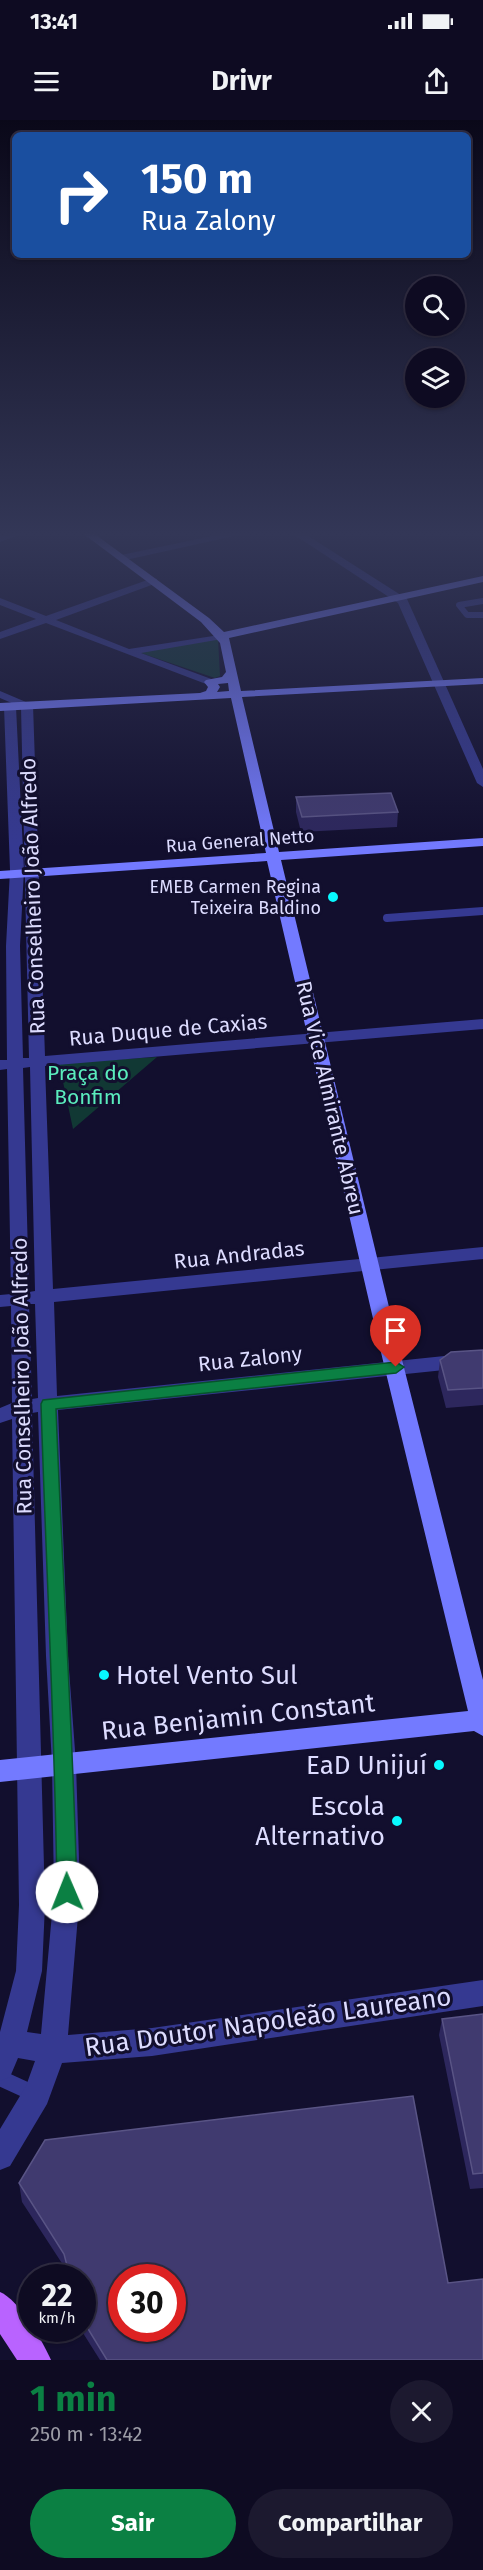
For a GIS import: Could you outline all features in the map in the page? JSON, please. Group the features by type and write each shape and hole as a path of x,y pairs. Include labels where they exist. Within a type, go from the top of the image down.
{"main road":[{"path":"0,2307 35,2360"}],"street":[{"path":"87,637 210,682 226,680 232,672"},
{"path":"127,652 219,637"},
{"name":"Rua Vice Almirante Abreu","path":"222,637 226,643 273,857 369,1265 482,1722"},
{"path":"418,637 483,783"},
{"path":"5,707 483,681"},
{"path":"196,697 211,693 214,687 210,682"},
{"path":"0,694 27,705"},
{"name":"Rua Conselheiro João Alfredo","path":"16,874 30,812 27,705"},
{"name":"Rua Conselheiro João Alfredo","path":"5,707 13,787 16,874 23,912 15,946 38,1056 46,1359 57,1656 64,1764 67,1892 53,2050"},
{"path":"13,787 30,786"},
{"path":"14,813 30,812"},
{"name":"Rua General Netto","path":"16,874 483,842"},
{"name":"Rua Conselheiro João Alfredo","path":"5,2055 29,1971 32,1905 20,1221 18,1168 8,1057 25,999"},
{"name":"Rua Duque de Caxias","path":"8,1057 314,1033 483,1014"},
{"name":"Rua Duque de Caxias","path":"377,1027 483,1024"},
{"path":"18,1168 41,1167"},
{"path":"20,1221 42,1219"},
{"name":"Rua Andradas","path":"0,1300 483,1254"},
{"path":"22,1360 46,1359"},
{"name":"Rua Zalony","path":"0,1416 22,1407 483,1359"},
{"path":"24,1512 53,1509"},
{"path":"26,1659 57,1656"},
{"name":"Rua Benjamin Constant","path":"0,1771 482,1722"},
{"name":"Rua Doutor Napoleão Laureano","path":"5,2055 152,2042 483,1993"},
{"path":"0,2156 37,2094 53,2050"}],"lane":[{"path":"387,918 483,911"},
{"path":"0,2078 37,2094"}],"green space":[{"path":"218,639 220,676 215,678 138,652"},
{"name":"Praça do Bonfim","path":"157,1057 73,1129 59,1063"}],"building":[{"path":"391,793 398,812 302,817 296,797"},
{"path":"483,1350 483,1388 448,1390 440,1360 451,1352"},
{"path":"483,2014 483,2173 473,2174 442,2019"},
{"path":"413,2096 448,2283 483,2279 483,2360 107,2360 96,2342 96,2264 67,2264 64,2254 19,2183 45,2140"}],"place":[{"name":"EMEB Carmen Regina Teixeira Baldino","path":"333,897"},
{"name":"Hotel Vento Sul","path":"104,1675"},
{"name":"EaD Unijuí","path":"439,1765"},
{"name":"Escola Alternativo","path":"397,1821"}],"route":[{"path":"67,1892 64,1764 57,1656 48,1404 396,1367"}]}
